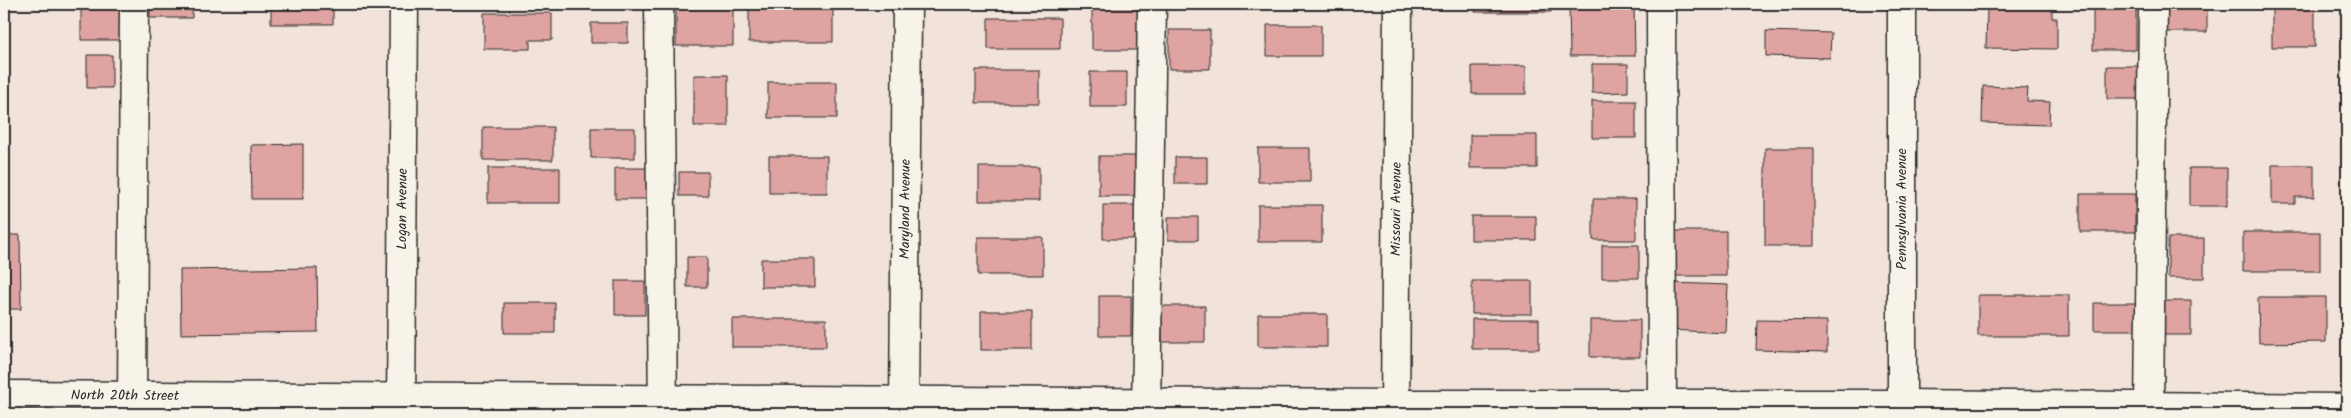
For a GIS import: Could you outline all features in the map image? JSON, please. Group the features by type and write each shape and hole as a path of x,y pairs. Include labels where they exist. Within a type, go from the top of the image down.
{"street":[{"path":"132,405 134,4"},
{"name":"Logan Avenue","path":"401,405 404,4"},
{"path":"659,4 663,406"},
{"name":"Maryland Avenue","path":"904,407 908,4"},
{"path":"1146,408 1152,4"},
{"name":"Missouri Avenue","path":"1395,409 1398,4"},
{"path":"1661,4 1662,409"},
{"name":"Pennsylvania Avenue","path":"1902,4 1902,409"},
{"path":"2149,410 2153,4"},
{"name":"North 20th Street","path":"4,395 132,405 1395,409 2149,410 2347,408"}],"building":[{"path":"81,4 120,4 120,40 81,40"},
{"path":"150,4 192,4 192,18 150,18"},
{"path":"271,4 333,4 333,24 271,24"},
{"path":"540,4 540,5 487,5"},
{"path":"749,4 833,4 833,42 749,42"},
{"path":"1092,4 1139,4 1139,50 1092,50"},
{"path":"1475,4 1551,4 1551,12 1475,12"},
{"path":"1569,4 1634,4 1635,56 1570,56"},
{"path":"1993,4 2052,4 2052,18 2057,18 2057,49 1986,48 1987,7 1992,8"},
{"path":"2167,4 2207,4 2207,32 2167,32"},
{"path":"2272,4 2315,4 2315,47 2272,47"},
{"path":"676,8 733,8 733,46 676,46"},
{"path":"2093,9 2136,9 2136,50 2093,50"},
{"path":"484,13 552,13 552,40 530,40 530,49 484,49"},
{"path":"988,18 1060,18 1060,49 988,49"},
{"path":"591,23 628,23 628,43 591,43"},
{"path":"1267,25 1321,25 1321,56 1267,56"},
{"path":"1169,30 1210,30 1210,69 1169,69"},
{"path":"1766,31 1831,33 1830,58 1766,56"},
{"path":"87,55 112,55 112,88 87,88"},
{"path":"1592,64 1628,64 1628,92 1592,93"},
{"path":"1472,66 1526,66 1526,94 1472,94"},
{"path":"2107,66 2138,66 2138,99 2107,99"},
{"path":"976,70 1039,70 1039,103 976,103"},
{"path":"1090,72 1127,72 1127,107 1090,107"},
{"path":"694,75 728,75 728,126 694,126"},
{"path":"768,82 837,82 837,118 768,118"},
{"path":"1983,86 2028,88 2027,101 2050,102 2049,125 1982,123"},
{"path":"1592,101 1636,101 1636,138 1592,138"},
{"path":"483,127 553,127 553,160 483,160"},
{"path":"591,128 635,128 635,158 591,158"},
{"path":"1470,135 1537,135 1537,168 1470,168"},
{"path":"303,144 303,199 252,199 251,145"},
{"path":"1258,148 1310,148 1310,182 1258,182"},
{"path":"1765,148 1814,148 1814,246 1765,246"},
{"path":"769,156 827,156 827,193 769,193"},
{"path":"1099,156 1137,156 1137,196 1099,196"},
{"path":"1175,157 1207,157 1207,184 1175,184"},
{"path":"2272,165 2314,165 2314,197 2295,197 2295,204 2272,204"},
{"path":"979,167 1039,167 1039,201 979,201"},
{"path":"488,168 560,168 560,203 488,203"},
{"path":"615,168 648,168 648,199 615,199"},
{"path":"2189,168 2227,168 2227,206 2189,206"},
{"path":"679,172 708,172 708,196 679,196"},
{"path":"2080,194 2135,194 2135,232 2080,232"},
{"path":"1593,199 1636,199 1636,240 1593,240"},
{"path":"1103,205 1138,205 1138,239 1103,239"},
{"path":"1258,205 1322,205 1322,242 1258,242"},
{"path":"1471,216 1536,216 1536,240 1471,240"},
{"path":"1168,217 1198,217 1198,240 1168,240"},
{"path":"1672,231 1726,231 1726,276 1672,276"},
{"path":"2243,232 2320,232 2320,271 2243,271"},
{"path":"4,235 20,235 21,309 4,309"},
{"path":"978,237 1043,237 1043,275 978,275"},
{"path":"2168,238 2204,238 2204,278 2168,278"},
{"path":"1602,245 1639,245 1639,278 1602,278"},
{"path":"687,257 707,257 707,287 687,287"},
{"path":"761,259 815,259 815,287 761,287"},
{"path":"317,268 318,332 181,334 180,270"},
{"path":"615,281 645,281 645,315 615,315"},
{"path":"1472,281 1532,281 1532,314 1472,314"},
{"path":"1671,283 1728,285 1726,333 1669,330"},
{"path":"1978,295 2069,295 2069,336 1978,336"},
{"path":"1099,296 1131,296 1131,336 1099,336"},
{"path":"2258,297 2326,297 2326,342 2259,343"},
{"path":"2161,301 2191,301 2191,335 2161,335"},
{"path":"504,303 555,303 555,333 504,333"},
{"path":"2094,303 2136,303 2136,330 2094,330"},
{"path":"1162,306 1205,306 1205,342 1162,342"},
{"path":"981,311 1032,311 1032,350 981,350"},
{"path":"1258,314 1327,314 1327,347 1258,347"},
{"path":"732,319 826,319 826,347 732,347"},
{"path":"1472,319 1539,319 1539,349 1472,349"},
{"path":"1590,320 1640,320 1640,357 1590,357"},
{"path":"1757,320 1827,321 1827,352 1756,350"}]}
